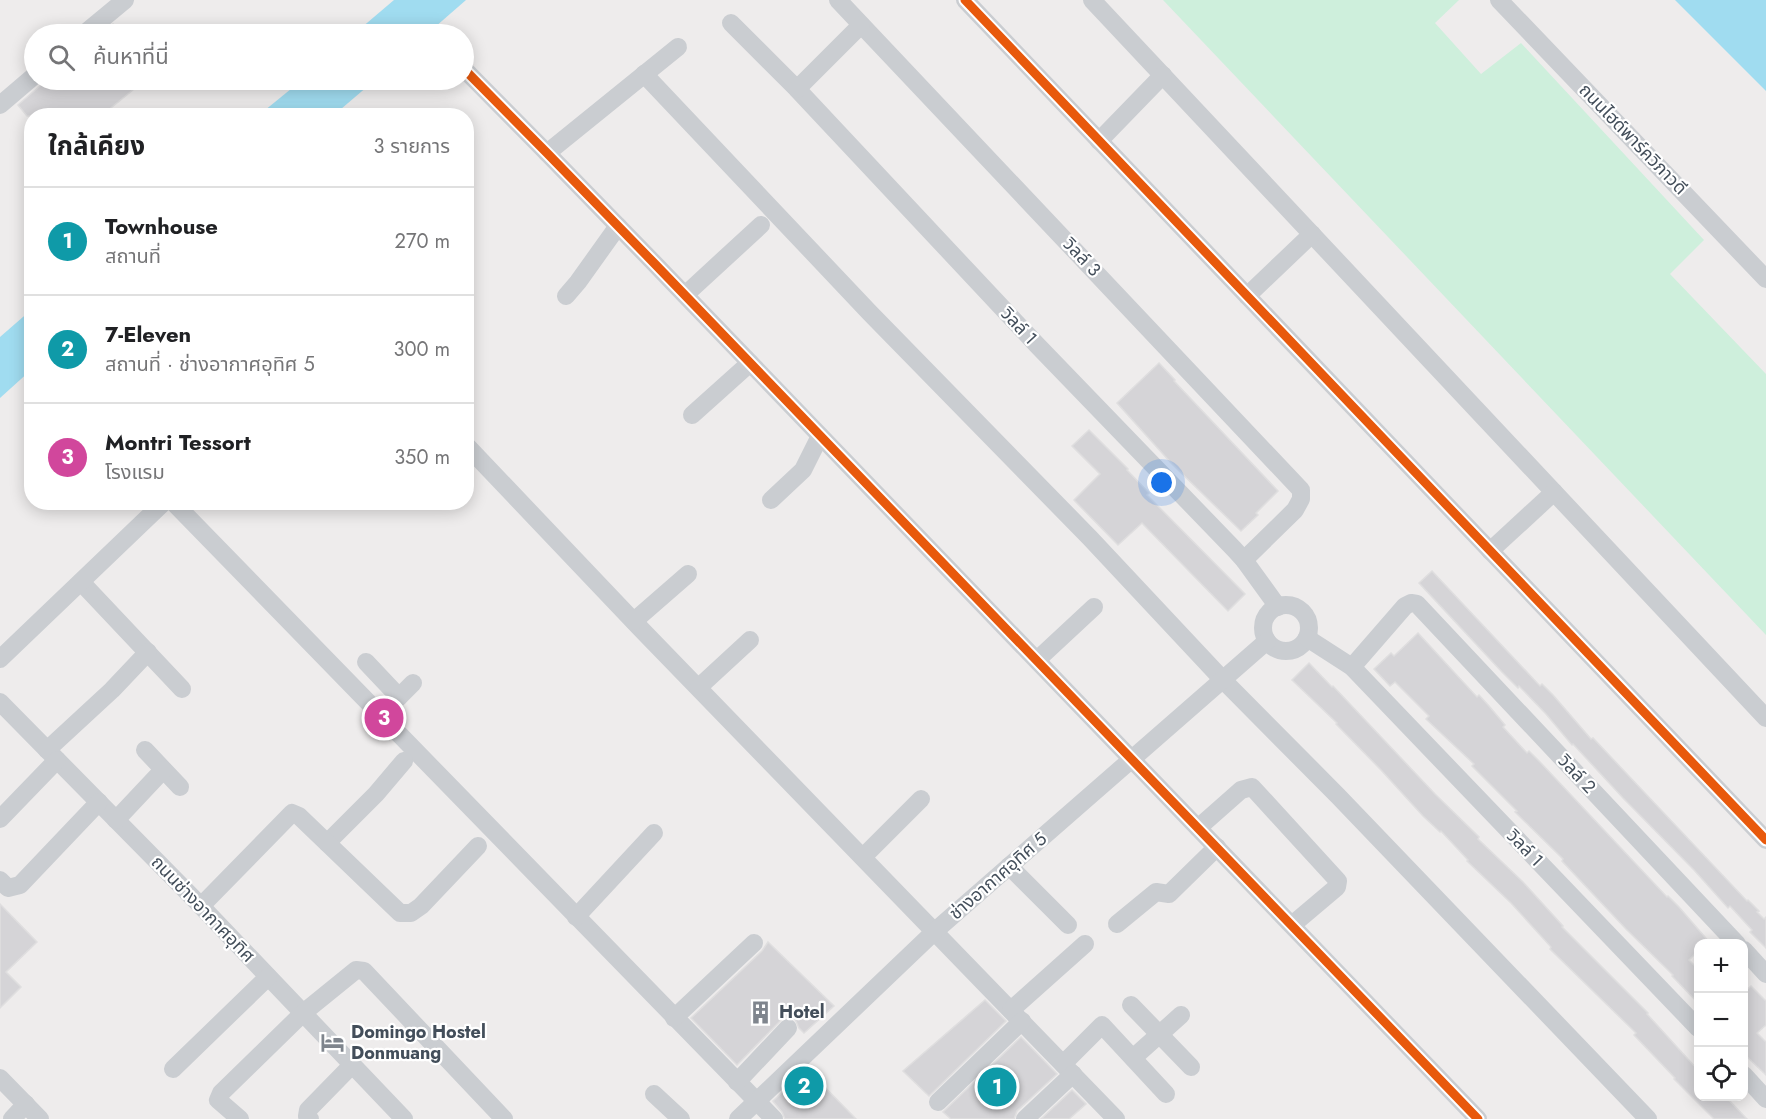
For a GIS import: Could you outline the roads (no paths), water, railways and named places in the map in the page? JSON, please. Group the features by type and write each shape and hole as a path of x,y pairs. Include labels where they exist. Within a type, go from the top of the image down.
{"street":[{"path":"96,24 124,0"},
{"name":"วิลล์ 3","path":"838,0 1301,490 1301,499 1295,510 1244,560"},
{"path":"965,0 1766,840"},
{"path":"1092,0 1766,718"},
{"name":"ถนนไฮด์พาร์ควิภาวดี","path":"1499,0 1766,279"},
{"name":"วิลล์ 1","path":"731,23 796,88 1045,354 1244,560 1278,607"},
{"path":"796,88 861,25"},
{"path":"548,153 678,46"},
{"path":"644,74 870,313 1090,538 1222,680 1338,796 1648,1119"},
{"path":"1100,141 1163,75"},
{"path":"474,79 548,153 1478,1119"},
{"path":"0,105 24,85"},
{"path":"685,295 761,225"},
{"path":"566,296 618,226"},
{"path":"1247,296 1312,234"},
{"path":"692,415 750,363"},
{"path":"771,500 803,470 820,436"},
{"path":"474,453 1116,1119"},
{"path":"1490,551 1554,492"},
{"path":"0,659 156,510"},
{"path":"181,510 774,1119"},
{"path":"634,621 688,574"},
{"path":"81,582 182,689"},
{"name":"วิลล์ 2","path":"1352,667 1404,606 1411,603 1417,604 1732,939"},
{"path":"1287,605 1296,607 1308,620 1310,629 1307,638 1303,645 1296,649 1280,651 1267,641 1263,626 1271,611 1278,607 1287,605"},
{"path":"1037,660 1094,607"},
{"name":"วิลล์ 1","path":"1307,638 1352,667 1694,1024"},
{"path":"699,687 750,640"},
{"name":"ช่างอากาศอุทิศ 5","path":"738,1119 935,931 1267,641"},
{"path":"0,819 52,755 148,652"},
{"path":"366,662 399,697"},
{"path":"380,716 413,683"},
{"name":"ถนนช่างอากาศอุทิศ","path":"0,702 201,906 404,1119"},
{"path":"145,750 180,787"},
{"path":"327,843 376,794 404,761"},
{"path":"116,820 163,770"},
{"path":"1198,828 1241,790 1252,787 1338,881 1337,888 1292,925"},
{"path":"863,857 921,800"},
{"path":"0,880 8,888 20,885 99,802"},
{"path":"201,906 292,813 299,816 400,913 411,913 421,906 478,846"},
{"path":"576,917 654,833"},
{"path":"1117,924 1156,892 1169,894 1217,847"},
{"path":"1009,866 1068,925"},
{"path":"674,1018 754,943"},
{"path":"938,1101 1085,944"},
{"path":"1748,955 1766,974"},
{"path":"240,1119 218,1100 221,1093 303,1013 356,970 364,971 504,1119"},
{"path":"173,1069 268,977"},
{"path":"1131,1005 1191,1067"},
{"path":"1133,1058 1182,1015"},
{"path":"1025,1119 1102,1025 1166,1094"},
{"path":"737,1082 788,1028"},
{"path":"310,1119 307,1116 308,1110 352,1065"},
{"path":"0,1078 40,1119"},
{"path":"1748,1080 1766,1099"},
{"path":"654,1094 681,1119"},
{"path":"12,1119 26,1104"}],"water":[{"path":"394,0 466,0 438,24 366,24"},
{"path":"1675,0 1766,0 1766,91"},
{"path":"290,90 363,90 342,108 268,108"},
{"path":"24,316 24,376 0,398 0,337"}],"place":[{"name":"Montri Tessort","path":"384,718"},
{"name":"Hotel","path":"761,1012"},
{"name":"Domingo Hostel Donmuang","path":"333,1042"},
{"name":"7-Eleven","path":"804,1086"},
{"name":"Townhouse","path":"997,1087"}]}
